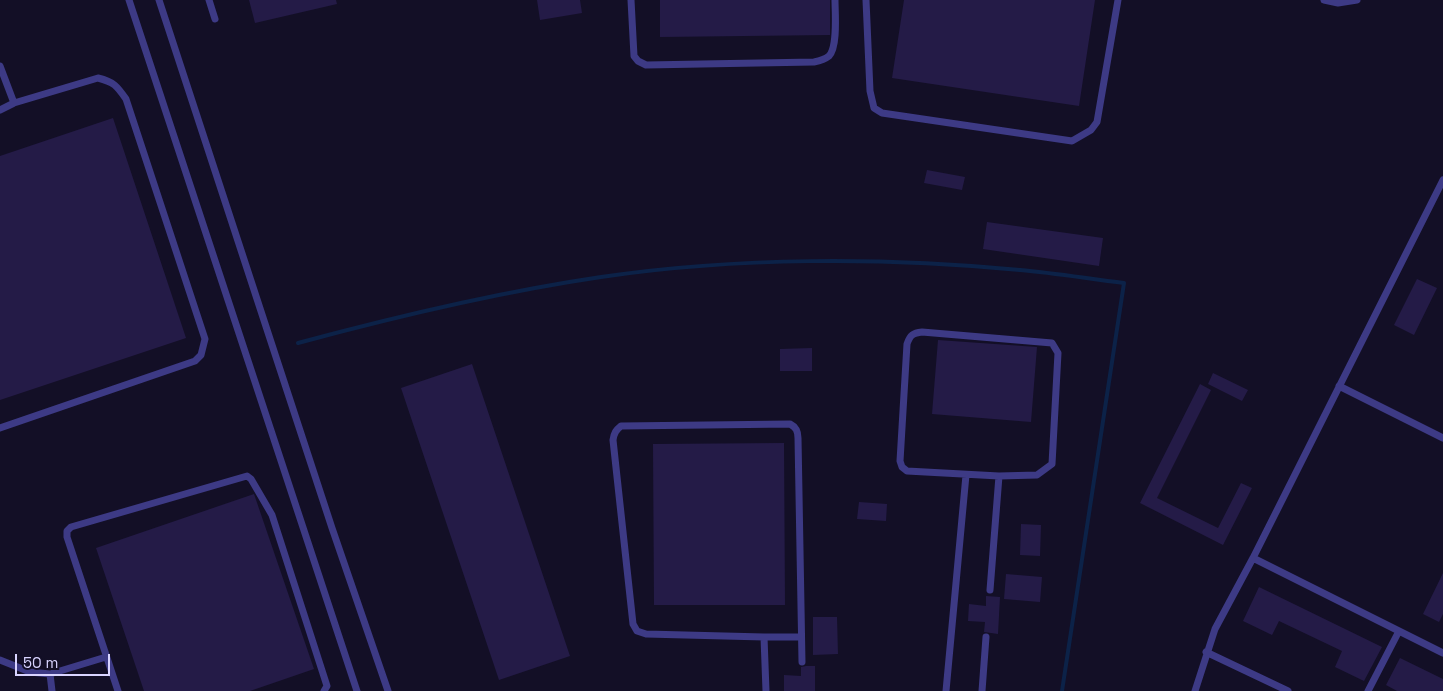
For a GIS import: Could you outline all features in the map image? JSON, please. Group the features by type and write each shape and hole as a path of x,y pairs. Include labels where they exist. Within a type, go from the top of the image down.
{"lane":[{"path":"129,0 357,691"},
{"path":"159,0 332,528 388,691"},
{"path":"209,0 215,19"},
{"path":"632,0 634,56 638,61 646,65 814,62 823,60 830,54 834,46 835,0"},
{"path":"866,0 870,91 874,108 882,113 1072,141 1091,130 1097,122 1118,0"},
{"path":"1324,0 1338,3 1357,0"},
{"path":"0,66 14,103"},
{"path":"0,110 14,103 98,78 110,81 118,87 126,100 205,339 201,355 195,361 0,428"},
{"path":"1196,691 1206,652 1215,629 1253,558 1443,180"},
{"path":"922,332 1052,343 1056,348 1057,362 1052,464 1037,475 966,475 907,471 902,468 900,460 907,344 910,336 922,332"},
{"path":"1338,386 1443,438"},
{"path":"801,636 646,634 638,631 633,624 613,440 614,434 622,426 790,424 794,426 798,432 802,662"},
{"path":"946,691 966,475"},
{"path":"118,691 67,537 67,531 70,527 247,476 251,479 272,515 326,686 324,691"},
{"path":"990,590 999,476"},
{"path":"1253,558 1443,652"},
{"path":"1368,691 1399,631"},
{"path":"764,637 766,691"},
{"path":"982,691 986,637"},
{"path":"1206,652 1288,691"},
{"path":"0,660 30,672 50,674 106,658"},
{"path":"50,674 52,691"}],"building":[{"path":"249,0 336,0 337,4 255,23"},
{"path":"537,0 580,0 582,13 540,20"},
{"path":"660,0 830,0 830,35 660,37"},
{"path":"904,0 1095,0 1079,106 892,78"},
{"path":"113,118 186,338 0,400 0,156"},
{"path":"927,170 965,177 962,190 924,183"},
{"path":"987,222 1103,238 1099,266 983,249"},
{"path":"1417,279 1437,288 1414,335 1394,325"},
{"path":"938,340 1037,347 1031,422 932,414"},
{"path":"812,348 812,371 780,371 780,349"},
{"path":"472,364 570,656 499,680 401,388"},
{"path":"1213,373 1248,390 1242,401 1208,384"},
{"path":"1200,384 1211,390 1157,498 1218,528 1241,483 1252,488 1223,545 1140,503"},
{"path":"784,443 785,605 654,605 653,444"},
{"path":"254,494 314,669 250,691 144,691 96,548"},
{"path":"859,502 887,504 886,521 857,519"},
{"path":"1021,524 1041,525 1040,556 1020,555"},
{"path":"1443,573 1443,614 1439,622 1423,614"},
{"path":"1006,574 1042,577 1040,602 1004,599"},
{"path":"1259,587 1382,647 1364,681 1335,667 1342,651 1279,621 1272,635 1243,621"},
{"path":"986,596 1000,597 998,634 984,632 985,622 968,621 969,604 986,606"},
{"path":"813,617 837,617 838,654 813,655"},
{"path":"1400,658 1443,679 1443,691 1397,691 1386,685"},
{"path":"815,666 815,691 784,691 784,675 801,676 801,667"}],"waterway":[{"path":"298,343 373,323 487,297 601,277 652,270 705,266 811,261 916,263 1033,271 1124,283 1062,691"}]}
